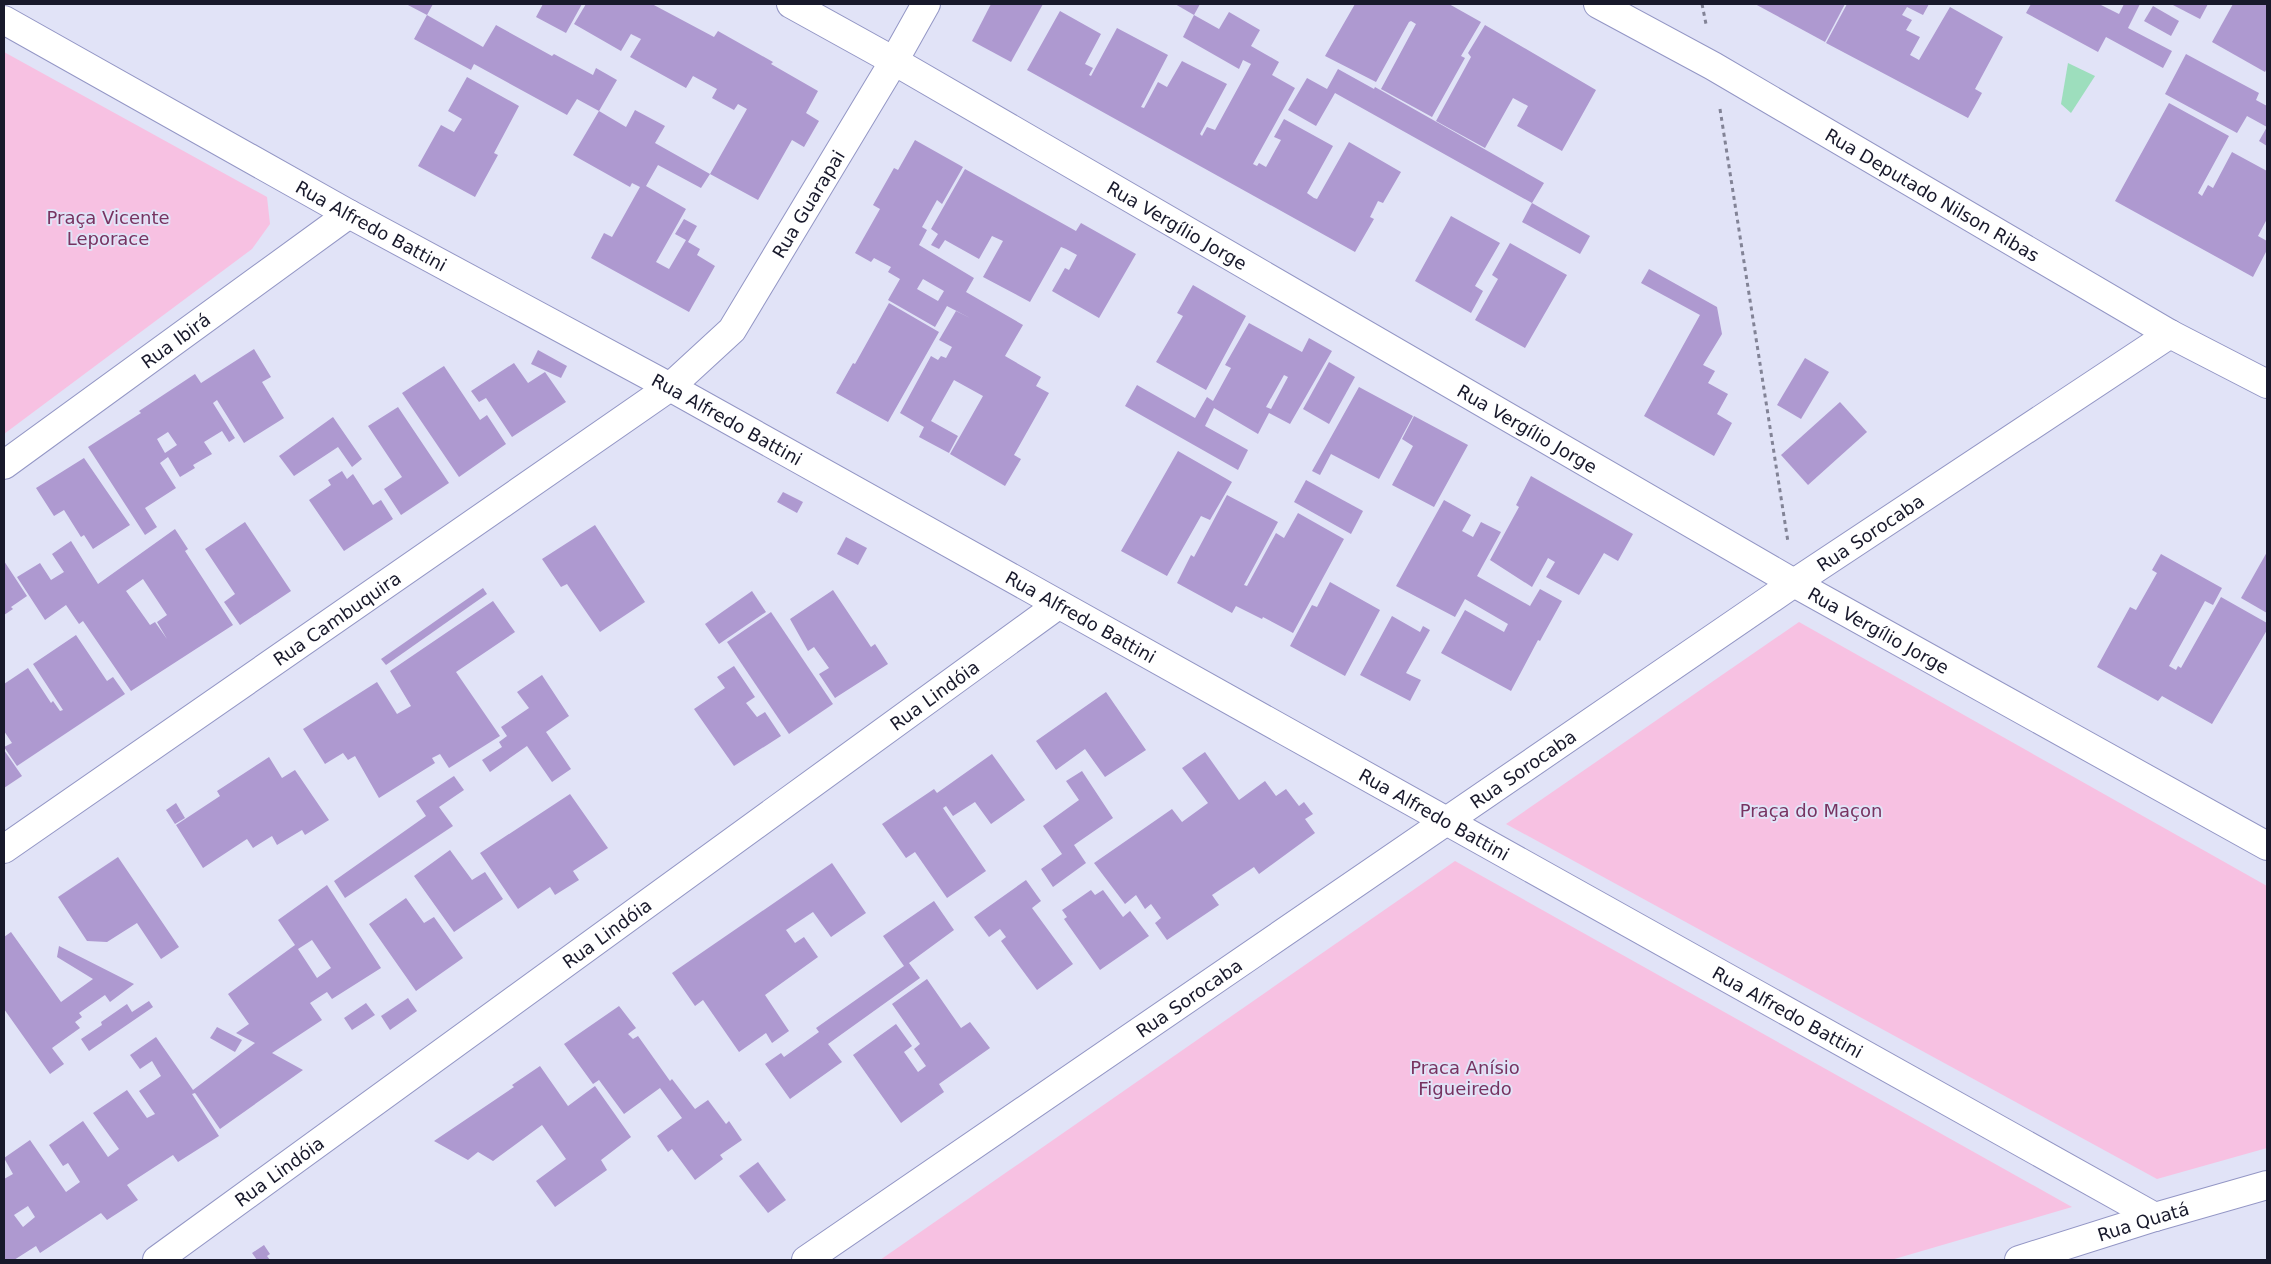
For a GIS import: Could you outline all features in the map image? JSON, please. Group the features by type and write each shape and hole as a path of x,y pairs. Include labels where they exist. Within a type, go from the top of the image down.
{"street":[{"name":"Rua Vergílio Jorge","path":"791,4 1794,583 2267,846"},
{"name":"Rua Guarapai","path":"670,387 732,330 894,62 926,4"},
{"name":"Rua Deputado Nilson Ribas","path":"1598,4 1713,66 2170,334 2267,384"},
{"name":"Rua Alfredo Battini","path":"4,20 349,214 670,387 2155,1217"},
{"name":"Rua Ibirá","path":"4,465 349,214"},
{"name":"Rua Sorocaba","path":"806,1260 1794,583 2170,334"},
{"name":"Rua Cambuquira","path":"4,849 670,387"},
{"name":"Rua Lindóia","path":"157,1260 1058,605"},
{"name":"Rua Quatá","path":"2018,1260 2155,1217 2267,1185"}],"path":[{"path":"1702,4 1794,583"}],"green space":[{"name":"Praça Vicente Leporace","path":"4,52 267,197 270,224 252,249 4,434"},
{"name":"Praça do Maçon","path":"1799,622 2267,886 2267,1148 2157,1179 1506,824"},
{"name":"Praca Anísio Figueiredo","path":"1455,861 2072,1207 1891,1260 880,1260"}],"shaded area":[{"path":"2068,63 2095,76 2071,113 2061,104"}],"building":[{"path":"406,4 433,4 427,15"},
{"path":"543,4 582,4 566,33 536,17"},
{"path":"586,4 652,4 714,37 718,31 773,62 771,64 818,91 806,113 819,121 804,147 792,140 758,200 710,174 747,109 738,104 734,110 712,98 717,89 693,76 686,88 630,57 641,39 631,34 621,51 574,24"},
{"path":"991,4 1043,4 1011,62 972,41"},
{"path":"1175,4 1200,4 1194,15"},
{"path":"1355,4 1449,4 1481,22 1461,56 1465,58 1432,117 1381,89 1416,24 1411,21 1376,82 1325,56"},
{"path":"1755,4 1845,4 1825,42"},
{"path":"1847,4 1929,4 1923,15 1907,7 1902,15 1912,20 1906,30 1920,37 1910,55 1919,60 1950,7 2003,37 1975,89 1982,93 1968,118 1826,43"},
{"path":"2031,4 2099,4 2119,14 2124,4 2140,4 2128,28 2172,51 2163,68 2106,37 2098,52 2026,13"},
{"path":"2171,4 2208,4 2200,19"},
{"path":"2233,4 2267,4 2267,68 2265,72 2212,42"},
{"path":"2153,6 2179,21 2171,36 2144,21"},
{"path":"1060,11 1101,34 1085,64 1093,68 1089,75 1091,76 1117,28 1168,55 1141,107 1144,108 1158,82 1167,87 1182,61 1227,84 1200,134 1202,136 1207,127 1215,130 1251,64 1243,60 1239,69 1183,37 1194,15 1219,29 1229,12 1260,30 1251,46 1279,62 1272,75 1295,88 1253,164 1257,166 1259,163 1266,167 1281,140 1274,137 1284,119 1333,146 1307,193 1314,198 1317,199 1349,142 1401,172 1383,203 1378,201 1370,217 1374,219 1355,252 1027,70"},
{"path":"427,15 483,47 496,25 552,56 554,54 593,75 596,68 617,80 599,111 577,99 567,115 474,64 471,70 414,39"},
{"path":"1485,25 1596,90 1562,151 1517,126 1528,106 1513,98 1485,148 1436,121 1471,57 1468,53"},
{"path":"2186,54 2259,93 2256,100 2267,106 2267,127 2247,116 2237,133 2165,94"},
{"path":"1338,69 1374,89 1375,87 1544,183 1532,203 1335,93 1316,126 1288,110 1307,78 1327,89"},
{"path":"467,77 519,106 494,153 498,155 475,197 418,166 441,125 454,132 462,119 448,111"},
{"path":"2169,103 2229,136 2198,193 2202,196 2208,185 2213,188 2232,152 2267,171 2267,219 2258,236 2267,241 2267,250 2253,277 2115,201"},
{"path":"635,110 665,126 655,143 710,174 701,188 658,165 646,186 686,209 656,262 669,269 686,240 675,234 684,219 697,226 688,242 700,249 697,255 715,266 689,312 591,258 604,233 612,237 640,187 632,183 630,187 573,155 599,111 626,127"},
{"path":"2267,127 2267,146 2259,141"},
{"path":"915,140 963,167 942,204 937,200 922,227 927,230 919,245 974,278 966,292 1023,325 1005,356 1041,377 1036,386 1049,393 1014,455 1021,459 1005,486 950,454 983,396 954,380 931,421 958,436 949,453 919,437 924,427 900,413 931,356 938,360 941,356 946,358 952,347 939,340 956,311 970,318 947,306 935,327 888,300 900,279 888,272 891,267 874,258 871,262 855,253 880,209 873,205 894,168 898,170","holes":["923,279 944,291 938,301 917,289"]},
{"path":"965,169 1076,231 1081,223 1136,254 1099,318 1052,291 1065,268 1069,270 1077,255 1066,249 1061,247 1030,302 983,277 1003,241 992,236 979,259 945,240 939,249 931,245 938,234 931,229"},
{"path":"1532,203 1590,236 1580,254 1522,222"},
{"path":"1451,216 1500,243 1475,286 1483,291 1471,313 1415,281"},
{"path":"1510,243 1567,275 1525,348 1475,320 1498,279 1492,275"},
{"path":"1649,269 1717,307 1722,334 1703,365 1715,371 1708,383 1728,394 1717,414 1732,423 1714,456 1644,416 1700,315 1641,283"},
{"path":"1193,285 1246,316 1206,390 1156,362 1183,316 1177,313"},
{"path":"889,303 939,332 888,422 836,393 853,363 855,364"},
{"path":"1249,323 1302,352 1309,338 1332,351 1290,424 1269,413 1258,434 1214,408 1205,426 1248,450 1238,470 1125,406 1137,385 1195,418 1207,397 1213,401 1231,368 1225,365","holes":["1284,375 1288,377 1271,409 1266,407"]},
{"path":"254,349 271,377 262,382 284,418 244,443 217,400 213,403 235,438 229,442 222,431 204,442 212,454 193,465 195,468 180,477 168,457 160,463 176,488 145,508 157,527 145,535 88,447 141,413 139,411 195,374 201,383","holes":["168,432 177,445 165,453 157,439"]},
{"path":"538,350 567,366 561,378 531,364"},
{"path":"1805,358 1829,372 1801,419 1777,405"},
{"path":"1329,362 1355,377 1329,424 1303,409"},
{"path":"514,363 528,383 545,372 566,402 512,437 486,398 479,402 471,391"},
{"path":"444,366 480,420 487,415 506,444 459,477 402,393"},
{"path":"1359,387 1413,416 1379,479 1331,454 1320,475 1312,471"},
{"path":"1840,402 1867,432 1808,485 1781,455"},
{"path":"398,407 449,483 401,515 384,489 402,477 368,426"},
{"path":"1414,416 1468,445 1434,507 1392,485 1413,446 1402,439"},
{"path":"333,417 362,459 352,467 338,447 294,476 279,456"},
{"path":"1178,451 1232,482 1210,520 1201,516 1167,576 1121,551"},
{"path":"84,458 130,525 93,549 84,535 81,537 64,510 54,516 36,488"},
{"path":"342,471 347,479 353,474 373,505 381,500 393,519 344,551 309,500 331,485 328,480"},
{"path":"1531,476 1633,534 1618,561 1604,553 1579,595 1546,577 1555,562 1548,558 1532,587 1490,560 1519,507 1516,505"},
{"path":"1306,480 1363,511 1351,534 1294,502"},
{"path":"783,492 803,502 797,513 777,502"},
{"path":"1227,495 1278,522 1244,585 1247,586 1276,533 1284,538 1298,513 1344,539 1293,633 1263,617 1262,619 1236,606 1232,613 1177,583 1191,555 1194,557"},
{"path":"1444,500 1471,515 1462,531 1473,537 1481,522 1501,532 1477,576 1530,606 1540,589 1562,601 1540,641 1538,640 1511,691 1441,653 1465,610 1504,632 1508,624 1465,599 1455,617 1396,586"},
{"path":"245,522 291,591 240,625 224,602 235,594 205,549"},
{"path":"595,525 645,602 600,632 567,584 561,587 542,559"},
{"path":"175,529 188,549 185,551 233,625 131,691 83,621 79,624 66,605 45,620 17,577 40,563 51,580 64,572 52,554 71,541 98,584","holes":["143,579 167,615 157,622 167,639 155,622 150,625 126,591"]},
{"path":"846,537 867,548 858,565 837,554"},
{"path":"2267,552 2267,613 2241,598"},
{"path":"2161,554 2222,588 2213,605 2205,601 2169,666 2176,670 2178,666 2181,668 2221,597 2267,623 2267,630 2212,724 2162,696 2158,701 2097,667 2130,607 2136,610 2157,573 2152,570"},
{"path":"4,561 27,596 11,607 13,609 4,615"},
{"path":"1330,582 1380,610 1345,676 1290,646 1312,605 1317,607"},
{"path":"483,588 487,594 386,665 381,659"},
{"path":"833,590 871,647 875,644 888,664 835,698 819,674 829,668 814,647 808,651 790,619"},
{"path":"752,591 766,612 719,644 705,624"},
{"path":"493,601 515,632 456,672 500,736 449,768 440,754 432,758 435,763 379,798 355,756 348,760 343,753 325,764 303,729 377,682 397,714 411,706 390,671"},
{"path":"771,612 833,704 789,734 727,642"},
{"path":"1392,616 1420,632 1423,626 1430,630 1406,673 1421,680 1410,701 1360,675"},
{"path":"76,635 107,681 113,677 125,694 17,766 4,747 12,743 4,731 4,684 28,668 51,703 53,701 60,711 63,710 33,664"},
{"path":"734,666 755,697 746,703 757,717 765,712 781,736 734,766 694,709 725,688 717,677"},
{"path":"542,675 569,716 546,732 571,769 552,782 527,746 490,772 482,760 502,747 499,742 507,736 501,727 529,708 517,692"},
{"path":"1106,692 1146,750 1105,777 1085,749 1056,770 1036,741"},
{"path":"4,750 22,776 4,788"},
{"path":"1205,752 1239,800 1265,781 1276,796 1286,789 1299,806 1304,802 1313,814 1305,819 1315,833 1259,874 1254,867 1212,895 1219,905 1167,940 1155,923 1161,918 1151,904 1145,909 1136,895 1125,904 1094,863 1172,809 1182,822 1208,803 1182,768"},
{"path":"992,754 1025,800 991,824 975,802 953,816 946,806 943,808 986,871 947,898 915,852 906,858 882,824 934,789 937,793"},
{"path":"269,757 282,778 295,770 329,820 305,835 302,830 277,845 272,836 253,848 247,839 203,868 176,825 220,796 217,791"},
{"path":"1082,771 1113,818 1074,845 1086,863 1053,887 1041,869 1062,854 1043,826 1079,800 1066,781"},
{"path":"454,776 464,790 439,807 453,826 345,898 334,881 426,816 416,801"},
{"path":"570,794 608,848 573,871 579,880 555,895 550,887 518,909 480,853"},
{"path":"176,803 185,818 175,824 166,810"},
{"path":"450,850 472,880 485,872 503,899 454,932 414,876"},
{"path":"118,857 179,947 161,959 137,923 107,942 87,941 58,897"},
{"path":"832,863 866,913 831,937 813,912 786,930 795,943 804,937 818,957 765,995 789,1031 772,1043 766,1033 739,1052 703,1000 695,1006 672,973"},
{"path":"1026,880 1041,901 1032,908 1073,964 1037,990 1001,941 1006,937 1000,929 989,937 974,917"},
{"path":"327,885 381,968 332,999 327,992 310,1003 322,1020 272,1053 303,1070 220,1129 195,1093 192,1094 219,1136 178,1162 173,1155 127,1185 138,1200 107,1220 101,1213 40,1253 36,1246 14,1260 4,1260 4,1179 13,1174 4,1158 30,1140 66,1192 80,1182 68,1163 63,1166 49,1145 83,1121 108,1157 119,1149 93,1113 127,1090 147,1118 155,1114 139,1091 161,1076 152,1061 140,1069 130,1055 156,1037 193,1090 255,1043 236,1033 249,1024 228,994 295,945 278,920","holes":["312,940 331,968 317,978 298,949","28,1206 35,1217 23,1227 14,1215"]},
{"path":"1091,890 1095,895 1103,890 1123,917 1130,911 1149,936 1100,970 1064,919 1067,917 1062,910"},
{"path":"406,898 424,923 434,917 463,958 416,991 369,924"},
{"path":"934,901 954,930 909,963 920,978 828,1044 842,1062 790,1099 765,1064 781,1053 784,1057 819,1032 816,1028 904,966 883,936"},
{"path":"11,932 61,1002 93,979 57,957 59,946 134,984 110,1002 105,995 79,1013 82,1017 75,1022 80,1028 52,1048 64,1064 50,1074 4,1009 4,937"},
{"path":"927,979 961,1028 970,1022 990,1048 939,1084 944,1092 901,1123 853,1055 896,1024 912,1046 904,1052 918,1072 926,1066 914,1049 920,1044 892,1004"},
{"path":"408,998 417,1011 390,1030 381,1016"},
{"path":"149,1001 153,1007 89,1051 81,1039 102,1025 101,1022 127,1004 132,1012"},
{"path":"366,1003 375,1015 352,1030 344,1018"},
{"path":"619,1006 636,1028 628,1034 633,1039 638,1036 670,1081 672,1079 695,1109 708,1100 726,1124 729,1121 742,1140 720,1155 723,1159 695,1180 672,1149 668,1152 657,1136 682,1118 660,1088 624,1114 599,1080 593,1084 564,1044"},
{"path":"217,1027 242,1040 235,1052 210,1038"},
{"path":"540,1066 568,1106 595,1086 631,1137 601,1160 607,1170 555,1207 536,1181 566,1159 542,1125 493,1161 478,1152 468,1160 434,1141 514,1087 512,1085"},
{"path":"758,1162 786,1200 768,1213 739,1176"},
{"path":"264,1245 270,1254 267,1256 270,1260 257,1260 252,1253"}]}
